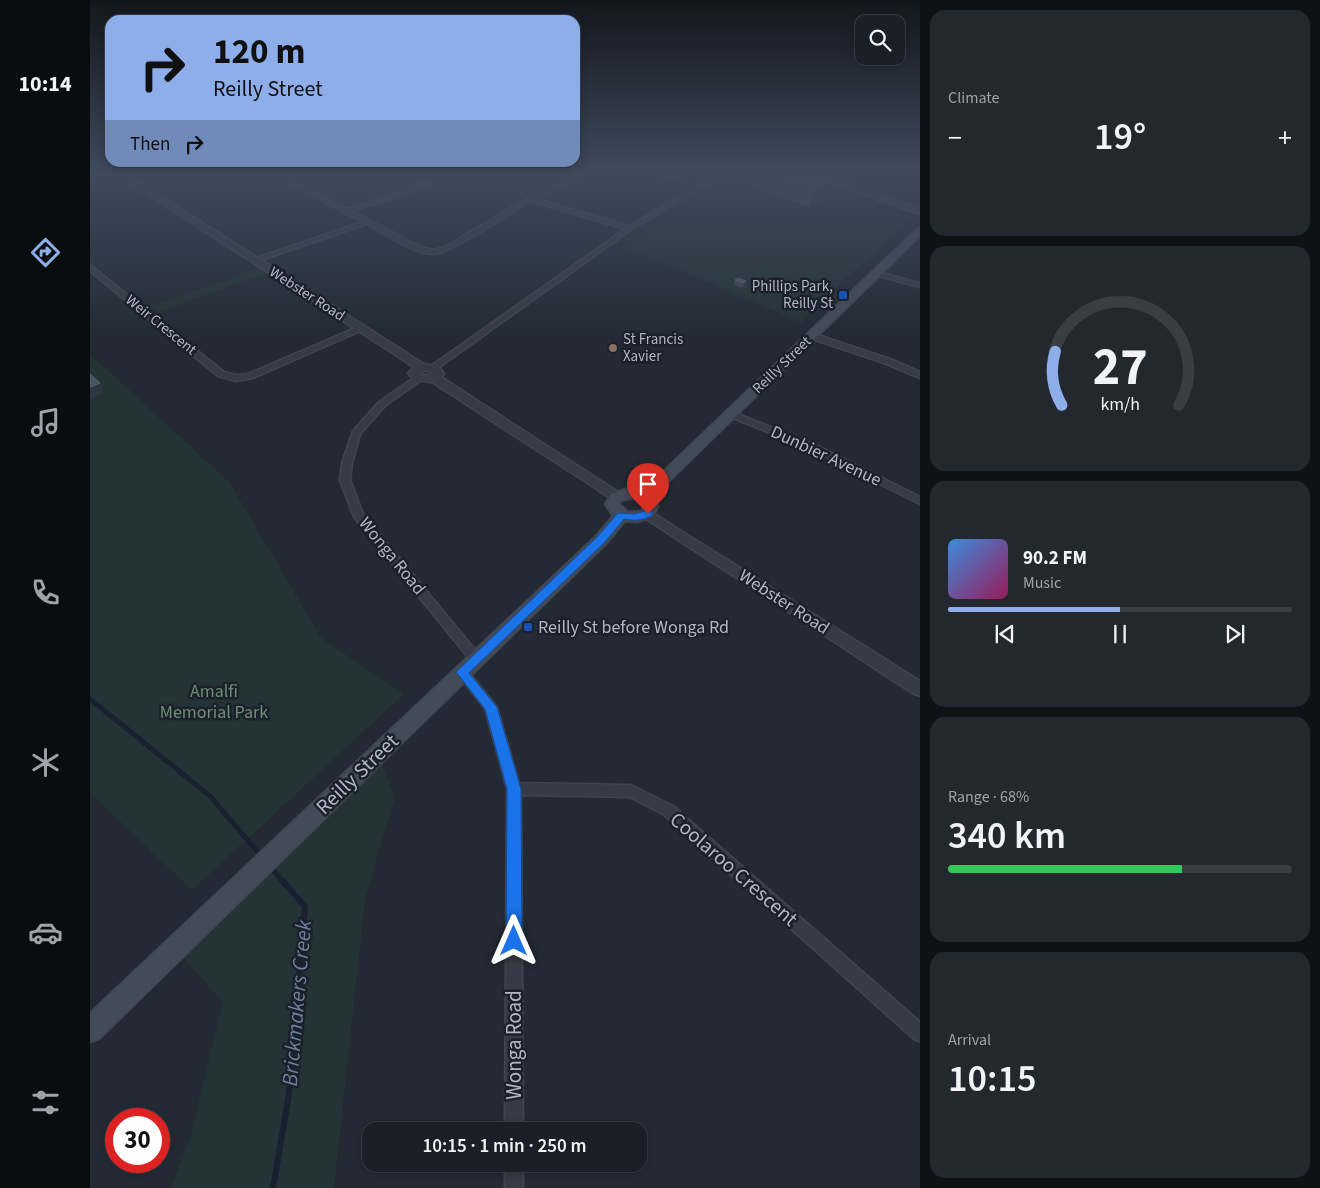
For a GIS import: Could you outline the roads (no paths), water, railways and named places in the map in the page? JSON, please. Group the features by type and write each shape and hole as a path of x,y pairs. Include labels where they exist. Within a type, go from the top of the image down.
{"main road":[{"name":"Reilly Street","path":"642,495 656,486 920,231"},
{"path":"629,493 642,495 650,502 650,510 648,514 636,518 622,515 616,512 612,504 617,496 629,493"},
{"name":"Reilly Street","path":"90,1030 601,540 622,515"}],"street":[{"name":"Webster Road","path":"204,227 361,329 420,373"},
{"path":"255,260 351,227"},
{"path":"377,227 419,249 431,252 447,248 482,227"},
{"path":"420,373 428,380 434,373 630,228"},
{"name":"Weir Crescent","path":"90,267 220,374 234,381 361,329"},
{"path":"877,272 920,285"},
{"path":"812,336 887,361 920,375"},
{"name":"Wonga Road","path":"420,373 382,404 356,434 347,462 345,480 358,515 476,659"},
{"path":"434,373 617,496"},
{"name":"Dunbier Avenue","path":"731,414 818,449 920,501"},
{"name":"Webster Road","path":"648,514 920,690"},
{"name":"Wonga Road","path":"462,672 490,707 514,789 514,1122"},
{"name":"Coolaroo Crescent","path":"514,789 631,791 668,810 920,1033"},
{"path":"514,1172 514,1188"}],"waterway":[{"name":"Brickmakers Creek","path":"90,699 210,796 262,857"},
{"name":"Brickmakers Creek","path":"270,866 284,883"},
{"name":"Brickmakers Creek","path":"273,1188 289,1094 305,907 283,881"}],"place":[{"name":"Phillips Park, Reilly St","path":"843,295"},
{"name":"St Francis Xavier","path":"613,348"},
{"name":"Reilly St before Wonga Rd","path":"528,627"}],"park label":[{"name":"Amalfi Memorial Park","path":"214,701"}]}
